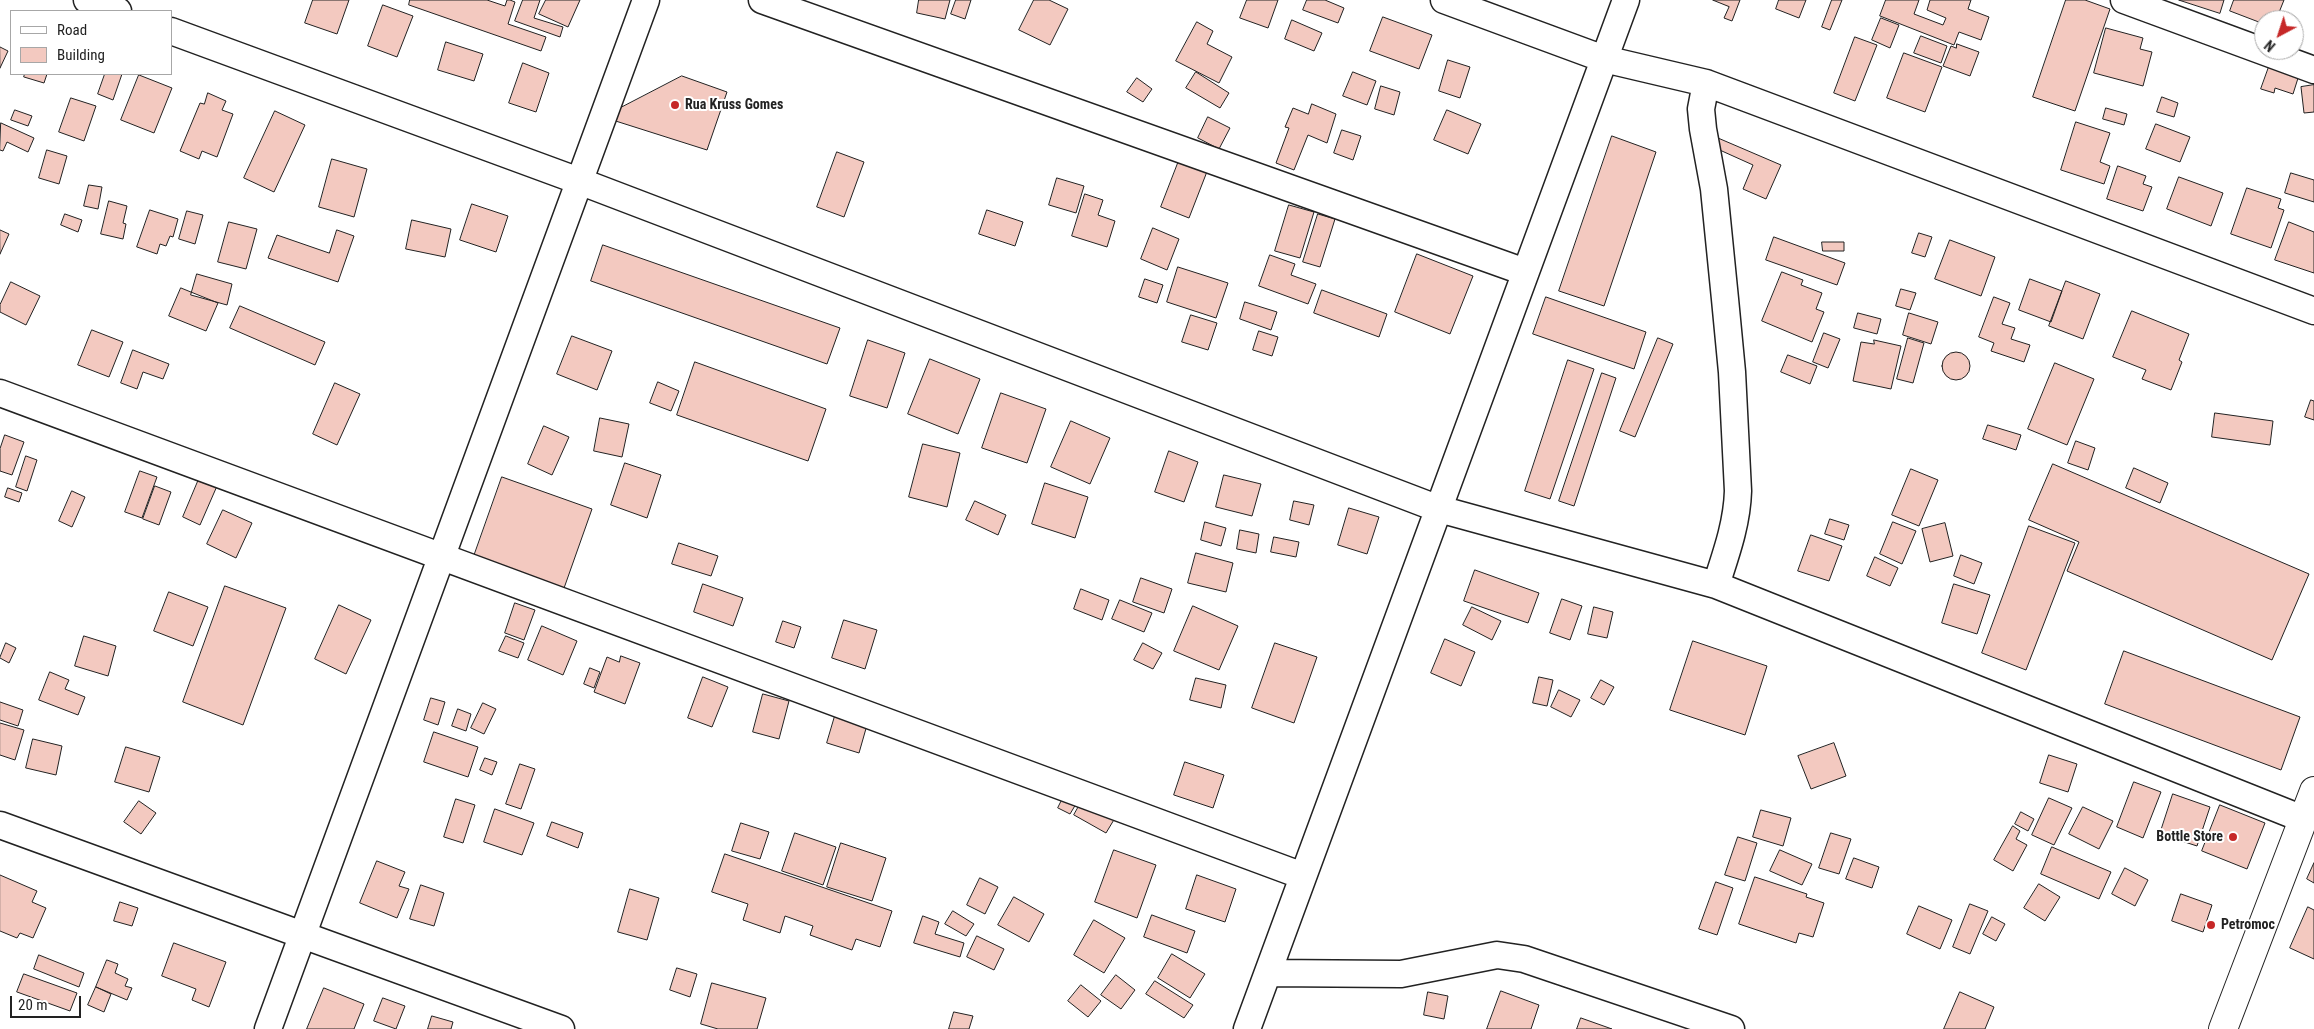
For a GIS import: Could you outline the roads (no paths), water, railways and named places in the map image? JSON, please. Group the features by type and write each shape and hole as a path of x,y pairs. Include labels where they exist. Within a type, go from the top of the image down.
{"main road":[{"path":"2222,1029 2314,791"}],"street":[{"path":"87,0 115,10"},
{"path":"268,1029 646,0"},
{"path":"762,0 1525,272"},
{"path":"1444,0 1604,59 1706,83 2314,311"},
{"path":"1248,1029 1626,0"},
{"path":"2124,0 2314,70"},
{"path":"172,31 580,181 1439,509 1716,585 2303,820"},
{"path":"1706,83 1701,108 1714,189 1725,299 1732,372 1738,491 1734,526 1716,585"},
{"path":"0,393 1304,876"},
{"path":"0,825 562,1029"},
{"path":"1268,973 1401,974 1497,955 1524,959 1731,1029"}],"place":[{"name":"Rua Kruss Gomes","path":"675,105"},
{"name":"Bottle Store","path":"2233,837"},
{"name":"Petromoc","path":"2211,925"}]}
